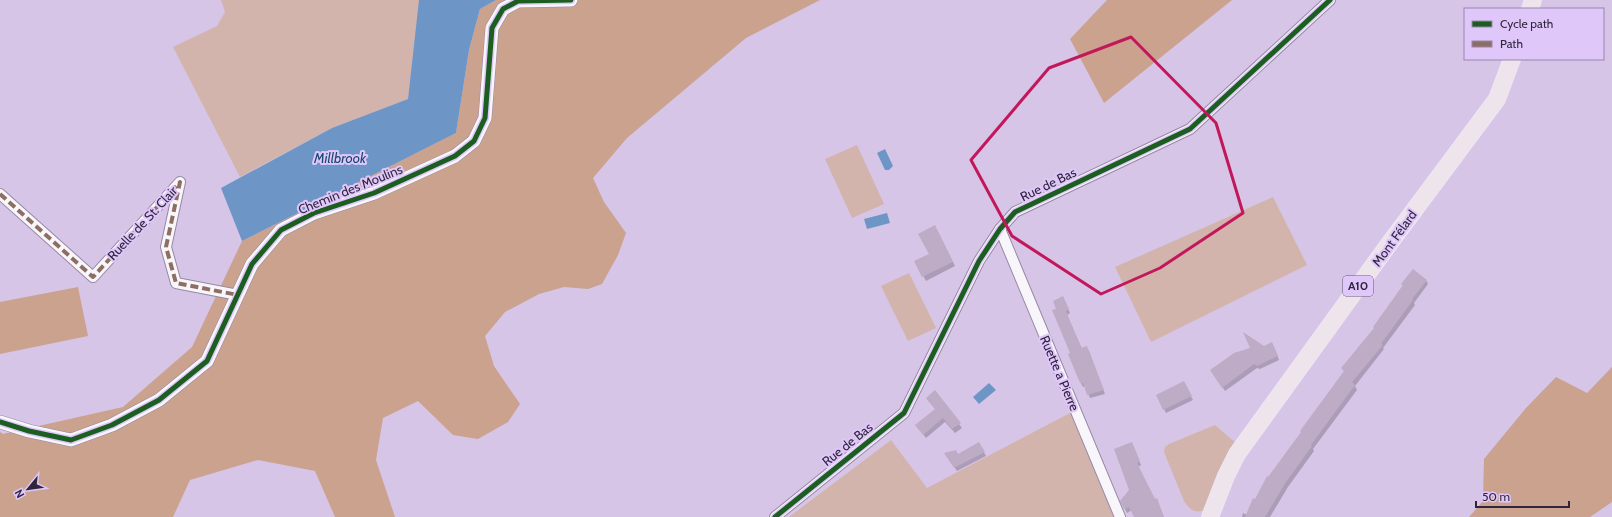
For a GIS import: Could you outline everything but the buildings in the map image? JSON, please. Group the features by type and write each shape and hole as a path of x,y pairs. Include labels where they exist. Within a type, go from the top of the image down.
{"main road":[{"name":"Mont Félard","path":"1210,517 1226,476 1237,454 1389,244 1497,99 1512,60"}],"street":[{"name":"Chemin des Moulins","path":"0,422 29,431 71,440 112,425 159,400 207,361 252,264 281,230 314,213 374,193 455,156 474,141 485,118 492,28 503,9 518,1 571,0"},
{"name":"Rue de Bas","path":"775,517 904,413 979,261 1000,229 1015,212 1190,129 1330,0"},
{"name":"Ruelle de St. Clair","path":"0,194 93,277 180,182 166,247 176,283 238,295"},
{"name":"Ruette a Pierre","path":"1000,229 1120,517"}],"highlighted area":[{"path":"1131,37 1216,123 1243,213 1160,268 1101,294 1012,236 971,160 1049,68"}],"shaded area":[{"path":"221,0 420,0 408,99 332,128 240,177 173,47 217,26 225,12"},
{"path":"496,0 820,0 746,38 627,138 593,178 604,202 626,233 618,255 602,284 588,289 564,287 539,294 505,312 485,336 494,366 520,404 508,422 478,439 453,435 418,401 383,418 376,460 395,517 335,517 315,471 258,460 190,480 173,517 0,517 0,432 3,434 123,407 192,347 242,241 456,133 469,50 480,9"},
{"path":"1107,0 1232,0 1104,103 1070,39"},
{"path":"857,145 884,204 852,218 825,159"},
{"path":"1273,197 1307,265 1151,342 1115,267"},
{"path":"909,273 936,328 908,341 881,286"},
{"path":"78,287 88,336 0,354 0,302"},
{"path":"1612,367 1612,502 1590,517 1469,517 1483,501 1484,459 1526,408 1556,377 1587,393"},
{"path":"1072,412 1115,517 789,517 891,440 927,488"},
{"path":"1215,425 1237,444 1204,510 1195,511 1184,501 1164,452 1165,447"}],"water":[{"name":"Millbrook","path":"419,0 496,0 480,9 469,50 456,133 242,241 221,188 332,128 408,99"},
{"path":"885,149 893,166 889,170 885,170 877,153"},
{"path":"887,213 890,223 867,229 864,219"},
{"path":"989,383 996,390 979,404 973,397"}],"marked path":[{"path":"0,194 93,277 180,182 166,247 176,283 238,295"}],"cycle path":[{"path":"0,422 29,431 71,440 112,425 159,400 207,361 252,264 281,230 314,213 374,193 455,156 474,141 485,118 492,28 503,9 518,1 571,0"},
{"path":"775,517 904,413 979,261 1000,229 1015,212 1190,129 1330,0"}]}
